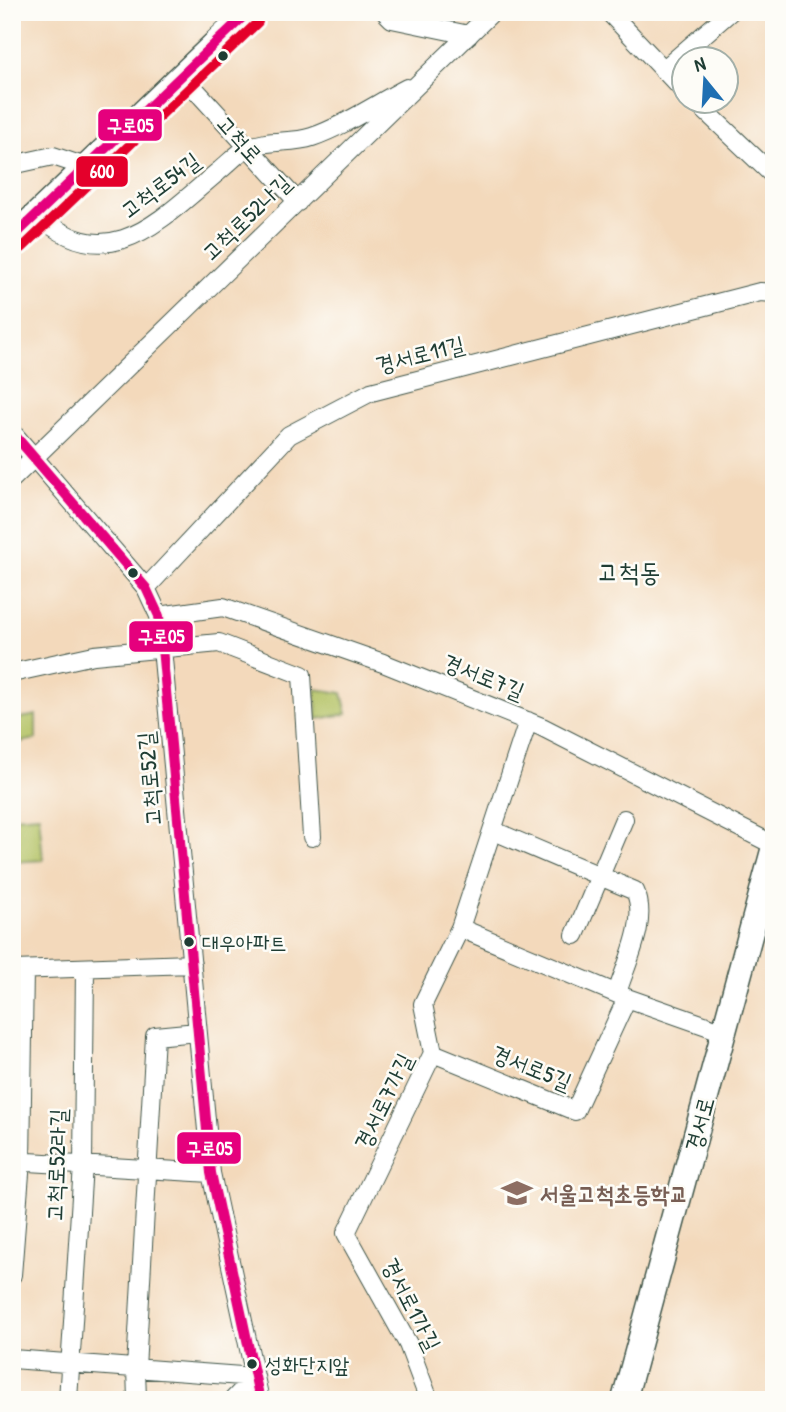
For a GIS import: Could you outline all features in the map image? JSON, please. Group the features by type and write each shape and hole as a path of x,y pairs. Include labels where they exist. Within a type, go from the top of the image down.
{"main road":[{"path":"12,238 248,12"},
{"name":"경서로","path":"624,1400 774,846"}],"street":[{"path":"385,12 392,19 469,35"},
{"name":"고척로52나길","path":"12,479 492,12"},
{"path":"609,12 670,77"},
{"path":"663,70 730,12"},
{"name":"고척로","path":"182,75 298,202"},
{"name":"고척로54길","path":"37,214 58,233 83,241 106,244 128,239 150,227 248,148 311,138 425,78"},
{"path":"711,116 774,176"},
{"path":"12,165 53,156 86,167"},
{"name":"경서로11길","path":"146,587 289,435 371,392 761,292 774,293"},
{"name":"고척로52길","path":"12,432 146,587 159,616 211,1173 260,1400"},
{"name":"경서로7길","path":"159,616 223,607 383,663 528,720 774,846"},
{"path":"12,673 94,655 219,643 302,675 312,837"},
{"name":"경서로7가길","path":"346,1233 433,1053 423,1003 460,928 494,831 528,720"},
{"path":"575,935 624,819"},
{"path":"494,831 635,891 641,902 639,921 622,996"},
{"path":"460,928 622,996 724,1032"},
{"name":"고척로52라길","path":"12,1275 18,970 192,964"},
{"name":"고척로52라길","path":"68,1400 83,1165 85,968"},
{"name":"경서로5길","path":"433,1053 575,1111 622,996"},
{"path":"138,1400 136,1368 155,1036 197,1032"},
{"path":"16,1161 211,1173"},
{"name":"경서로1가길","path":"346,1233 408,1345 429,1400"},
{"path":"12,1359 255,1377"},
{"path":"233,1400 255,1377"}],"green space":[{"path":"315,689 342,693 347,714 317,719"},
{"path":"36,715 36,739 12,744 12,720"},
{"path":"39,815 43,860 12,862 12,817"}],"transit line":[{"name":"구로05","path":"12,238 248,12"},
{"name":"600","path":"22,248 258,22"},
{"name":"구로05","path":"12,432 146,588 159,616 211,1173 260,1400"}],"place":[{"name":"대우아파트","path":"189,942"},
{"name":"서울고척초등학교","path":"517,1193"},
{"name":"성화단지앞","path":"252,1364"}],"district":[{"name":"고척동","path":"629,571"}]}
